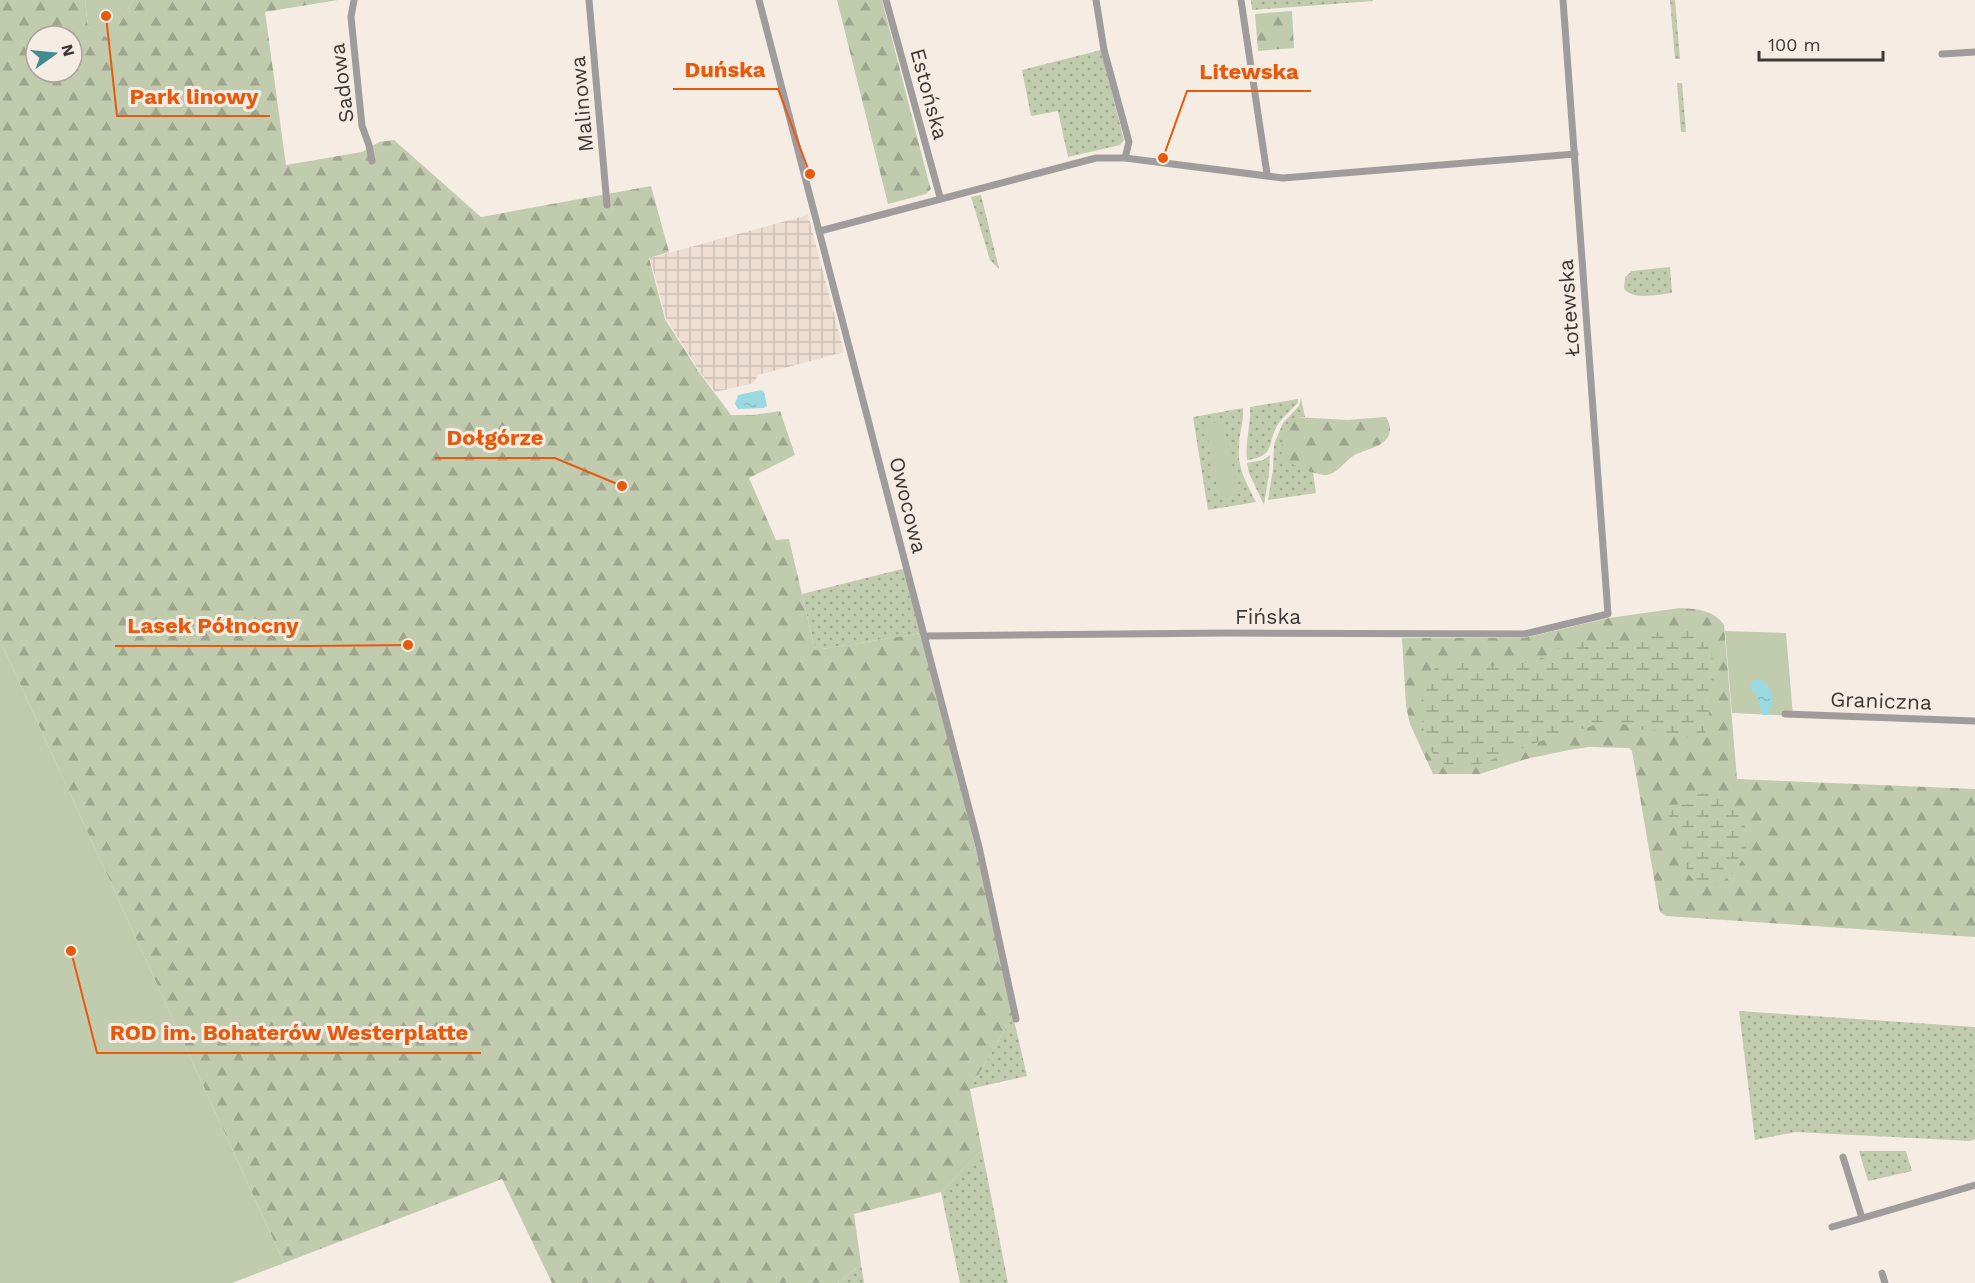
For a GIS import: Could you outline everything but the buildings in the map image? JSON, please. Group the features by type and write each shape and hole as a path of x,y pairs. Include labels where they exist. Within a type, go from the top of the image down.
{"street":[{"name":"Sadowa","path":"354,0 351,17 362,126 372,161"},
{"name":"Malinowa","path":"589,0 607,205"},
{"name":"Owocowa","path":"759,0 979,847 1017,1019"},
{"name":"Estońska","path":"886,0 940,198"},
{"path":"1096,0 1104,50 1129,142 1125,158"},
{"path":"1240,0 1268,174"},
{"name":"Łotewska","path":"1563,0 1608,614"},
{"path":"1942,54 1975,52"},
{"path":"820,231 1089,159 1125,158 1268,174 1283,178 1575,154"},
{"name":"Fińska","path":"925,636 1227,633 1524,634 1608,614"},
{"name":"Graniczna","path":"1785,714 1975,721"},
{"path":"1843,1156 1862,1218"},
{"path":"1832,1227 1975,1185"},
{"path":"1882,1273 1885,1283"}],"shaded area":[{"path":"808,215 844,352 758,375 754,383 715,392 666,318 650,258"}],"green space":[{"path":"0,0 85,0 88,27 111,39 133,0 338,0 265,12 286,165 362,152 379,142 394,140 481,217 651,186 669,252 649,258 665,319 698,371 731,415 780,411 795,455 749,478 776,540 789,539 815,650 922,633 989,903 1013,1016 970,1089 982,1150 941,1192 854,1214 861,1264 838,1283 552,1283 502,1179 284,1263 0,640"},
{"path":"85,0 133,0 111,40 88,27"},
{"path":"837,0 882,0 931,189 926,194 888,204"},
{"path":"1251,0 1373,0 1373,1 1252,10"},
{"path":"1670,0 1675,0 1680,59 1675,59"},
{"path":"1292,11 1294,48 1258,51 1255,14"},
{"path":"1101,50 1124,140 1120,145 1068,157 1058,111 1031,116 1022,70"},
{"path":"1677,83 1682,83 1686,132 1681,132"},
{"path":"981,195 999,269 990,260 971,197"},
{"path":"1670,267 1672,293 1640,296 1624,289 1625,277 1632,271"},
{"path":"1301,398 1305,417 1297,417 1292,463 1313,472 1316,493 1268,500 1274,444 1283,423 1299,406"},
{"path":"1298,399 1298,403 1278,424 1266,452 1262,456 1247,460 1250,407"},
{"path":"1243,408 1239,455 1243,476 1256,502 1208,510 1193,417"},
{"path":"1297,417 1347,420 1386,417 1390,430 1381,444 1353,456 1334,472 1323,475 1298,467 1283,456 1281,447 1286,429 1289,423"},
{"path":"1223,421 1238,494 1219,498 1205,424"},
{"path":"1270,455 1264,505 1249,473 1247,463 1263,460"},
{"path":"906,568 922,633 815,650 802,594"},
{"path":"1680,608 1710,613 1724,625 1737,779 1975,789 1975,937 1666,916 1660,912 1632,751 1629,748 1589,747 1526,759 1480,774 1433,774 1410,724 1406,706 1402,638 1524,638 1609,618"},
{"path":"1676,628 1691,631 1702,638 1713,659 1712,700 1707,727 1702,736 1695,738 1640,730 1613,720 1606,720 1466,767 1453,767 1441,762 1432,751 1422,722 1422,705 1424,689 1430,675 1438,665 1444,662 1459,661 1494,666 1512,665 1541,658 1574,640 1627,642"},
{"path":"1725,631 1786,633 1793,716 1732,713"},
{"path":"0,640 284,1263 232,1283 0,1283"},
{"path":"1711,791 1729,804 1742,821 1747,838 1744,855 1736,869 1725,879 1713,885 1700,884 1690,876 1680,841 1667,812 1669,805 1688,804 1696,795"},
{"path":"1739,1011 1975,1027 1975,1139 1970,1141 1796,1132 1755,1140"},
{"path":"1013,1016 1027,1076 970,1089"},
{"path":"982,1150 1008,1283 960,1283 941,1192"},
{"path":"1859,1151 1906,1151 1912,1171 1868,1181"},
{"path":"861,1264 864,1283 838,1283"}],"water":[{"path":"761,390 764,392 767,406 738,409 735,404 738,395"},
{"path":"1757,679 1763,681 1770,689 1772,705 1768,715 1762,715 1757,696 1750,687 1751,683"}],"place":[{"name":"Park linowy","path":"106,16"},
{"name":"Litewska","path":"1163,158"},
{"name":"Duńska","path":"810,174"},
{"name":"Dołgórze","path":"622,486"},
{"name":"Lasek Północny","path":"408,645"},
{"name":"ROD im. Bohaterów Westerplatte","path":"71,951"}]}
